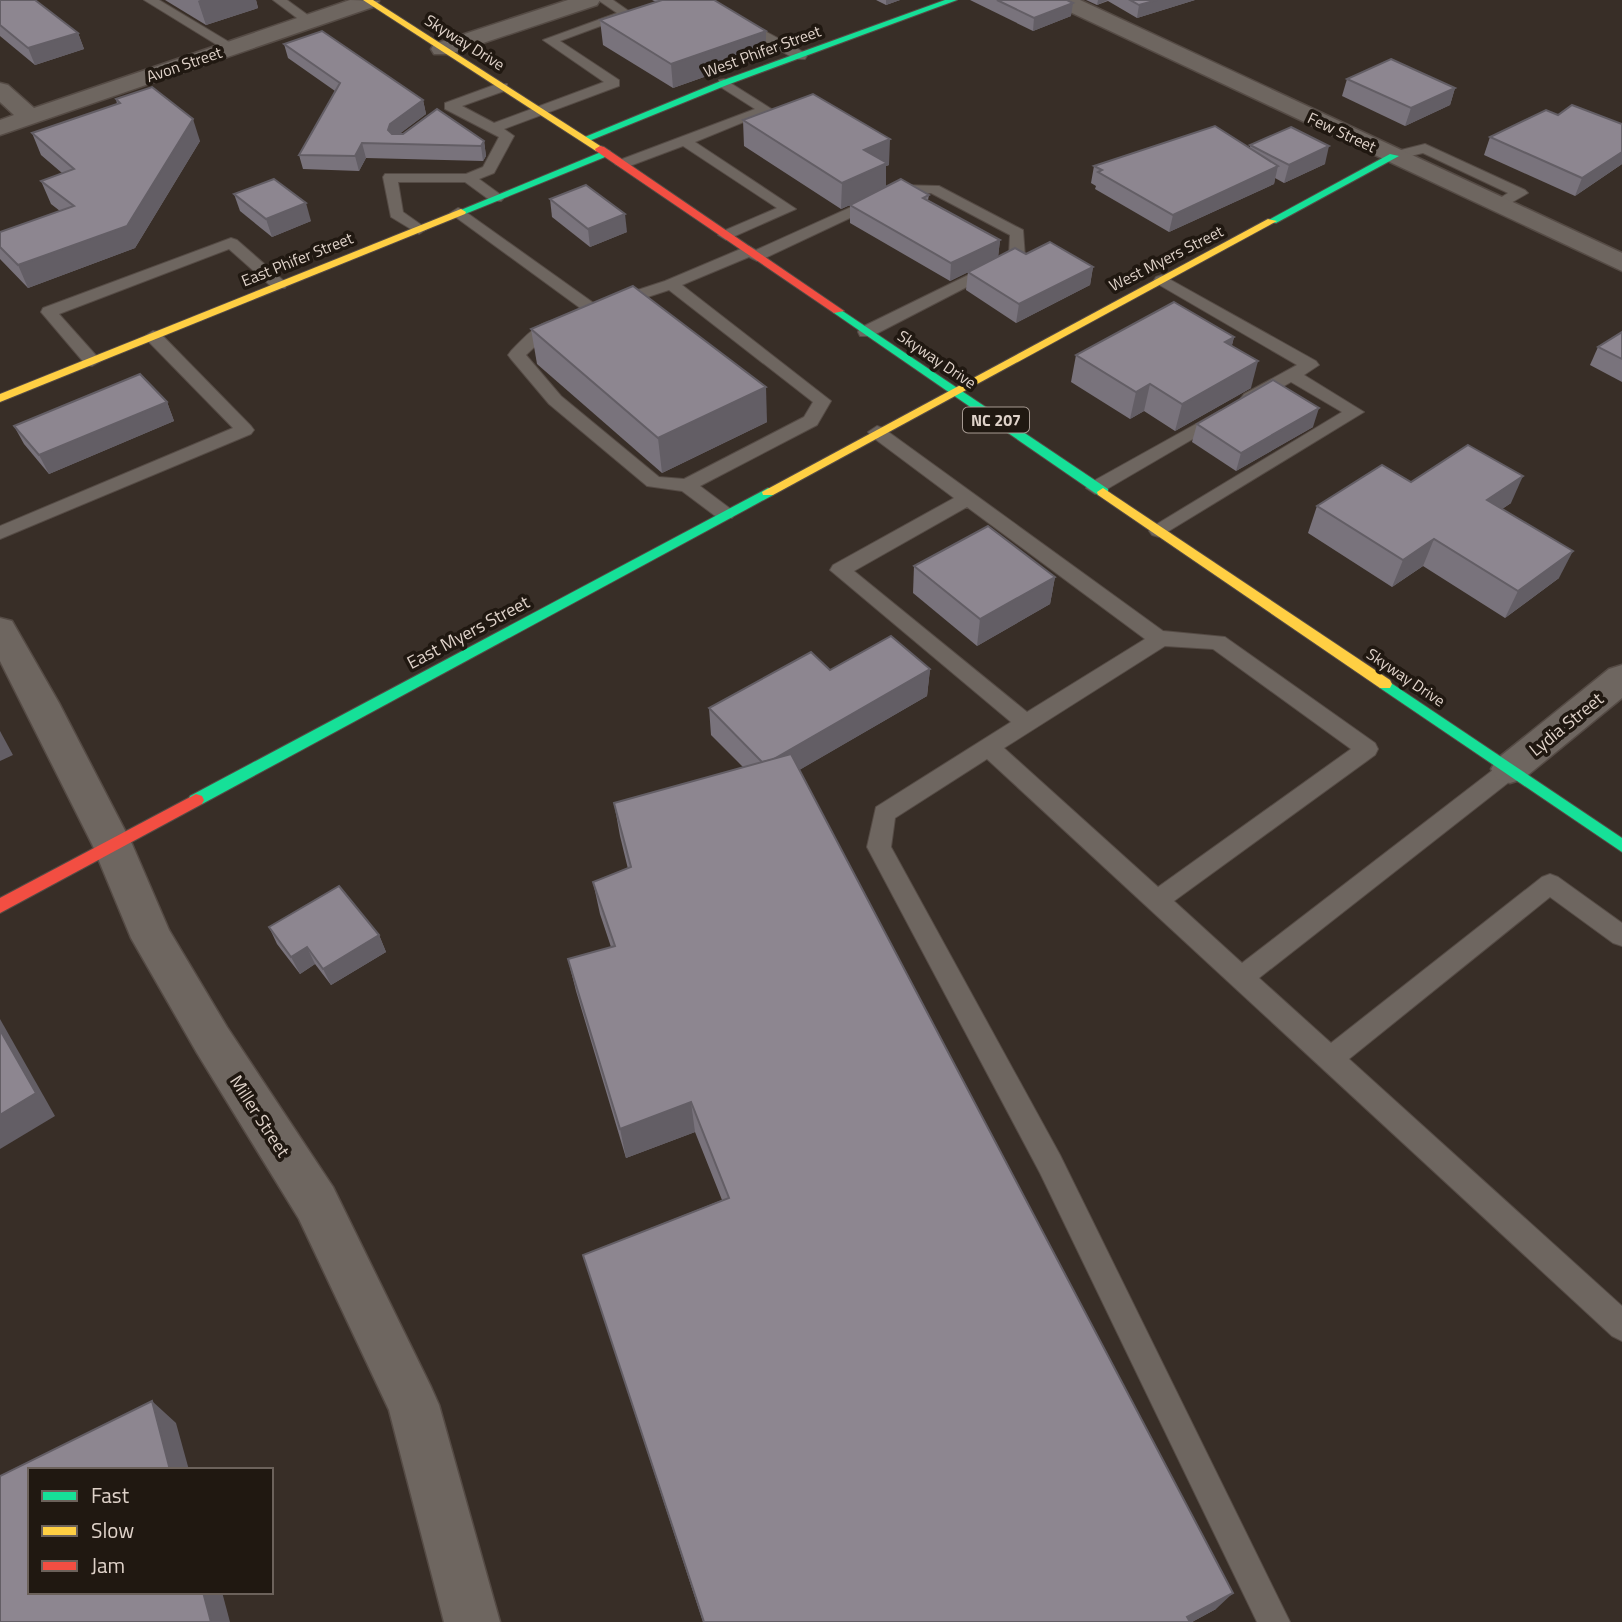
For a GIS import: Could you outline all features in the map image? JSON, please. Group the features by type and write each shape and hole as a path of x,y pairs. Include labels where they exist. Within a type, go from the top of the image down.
{"street":[{"name":"Avon Street","path":"0,128 367,0"},
{"name":"Skyway Drive","path":"367,0 606,153 1622,846"},
{"name":"West Phifer Street","path":"584,139 724,83 953,0"},
{"name":"Few Street","path":"1063,0 1622,264"},
{"path":"442,48 585,1"},
{"path":"0,90 31,118"},
{"name":"East Phifer Street","path":"0,398 606,153"},
{"name":"West Myers Street","path":"953,391 1394,156"},
{"name":"East Myers Street","path":"0,906 953,391"},
{"name":"Miller Street","path":"0,630 41,702 112,844 152,938 212,1040 316,1203 412,1405 472,1622"},
{"name":"Lydia Street","path":"1510,769 1622,678"}],"lane":[{"path":"150,0 232,48"},
{"path":"279,0 310,20"},
{"path":"493,128 614,83 550,40 626,14 604,0"},
{"path":"739,20 800,56"},
{"path":"622,164 766,110 724,83"},
{"path":"390,177 468,178 489,170 507,136 445,109 502,87"},
{"path":"470,134 477,121"},
{"path":"684,141 788,209 726,235"},
{"path":"395,159 390,177 396,214 419,229"},
{"path":"449,178 457,160"},
{"path":"468,178 496,198"},
{"path":"725,514 687,485 654,482 555,400 517,355 540,332 593,310 753,254 900,189 934,188 1018,233 1017,257 866,332"},
{"path":"458,214 593,310"},
{"path":"92,361 49,312 231,243 279,285"},
{"path":"1095,488 1310,365 1162,280"},
{"path":"671,284 822,401 811,421 687,485"},
{"path":"0,533 245,430 153,336"},
{"path":"1159,531 1355,412 1291,375"},
{"path":"877,432 1160,638 1218,642 1367,749 1158,900"},
{"path":"968,498 840,570 1027,723"},
{"path":"1160,638 884,813 878,847 1050,1164 1274,1622"},
{"path":"989,747 1622,1326"},
{"path":"1242,977 1510,769"},
{"path":"1331,1058 1550,884 1622,936"}],"building":[{"path":"0,0 35,0 78,33 28,48 0,25"},
{"path":"662,0 714,0 766,31 671,64 600,20"},
{"path":"997,0 1067,0 1073,3 1034,18"},
{"path":"1130,0 1157,0 1139,5"},
{"path":"322,31 423,100 390,124 388,130 392,134 403,134 437,109 484,141 481,146 362,143 355,156 299,155 340,83 284,44"},
{"path":"1391,59 1455,88 1411,108 1347,79"},
{"path":"152,87 193,119 127,226 18,265 0,247 0,232 74,206 41,181 74,169 32,133 120,103 116,99"},
{"path":"813,94 890,139 864,150 887,163 842,183 743,120"},
{"path":"1572,105 1622,124 1622,152 1582,178 1490,137 1546,110 1558,115"},
{"path":"1215,126 1278,166 1173,215 1098,172 1102,170 1094,166"},
{"path":"1291,127 1329,146 1289,165 1250,145"},
{"path":"274,179 306,203 266,219 234,194"},
{"path":"901,179 929,195 923,198 1000,240 951,263 850,205"},
{"path":"586,185 625,214 588,229 550,199"},
{"path":"1050,242 1093,267 1019,304 968,272 1015,248 1026,254"},
{"path":"633,286 766,387 658,438 531,329"},
{"path":"1174,302 1234,337 1225,342 1258,361 1182,404 1150,384 1136,392 1076,355"},
{"path":"1622,332 1622,359 1598,347"},
{"path":"140,374 167,402 39,455 14,426"},
{"path":"1273,380 1319,408 1241,453 1197,424"},
{"path":"1468,445 1523,476 1487,500 1573,551 1518,591 1434,539 1403,560 1317,506 1382,465 1411,482"},
{"path":"988,526 1055,577 980,619 914,566"},
{"path":"891,636 930,669 772,760 762,762 709,708 811,652 830,670"},
{"path":"791,754 1233,1593 1187,1617 1190,1622 704,1622 583,1255 729,1198 691,1102 620,1129 568,959 615,946 593,882 631,867 614,803"},
{"path":"339,886 379,935 323,969 307,947 291,957 269,927"},
{"path":"0,1030 36,1093 0,1115"},
{"path":"152,1401 169,1468 28,1468 28,1594 204,1594 211,1622 0,1622 0,1476"}],"traffic: fast":[{"path":"585,139 724,83 953,0"},
{"path":"461,212 606,153"},
{"path":"1272,221 1394,156"},
{"path":"838,311 1103,492"},
{"path":"196,800 768,492"},
{"path":"1385,684 1622,846"}],"traffic: slow":[{"path":"367,0 600,149"},
{"path":"0,398 461,212"},
{"path":"768,492 1272,221"},
{"path":"1103,492 1385,684"}],"traffic: jam":[{"path":"600,149 838,311"},
{"path":"0,906 196,800"}]}
